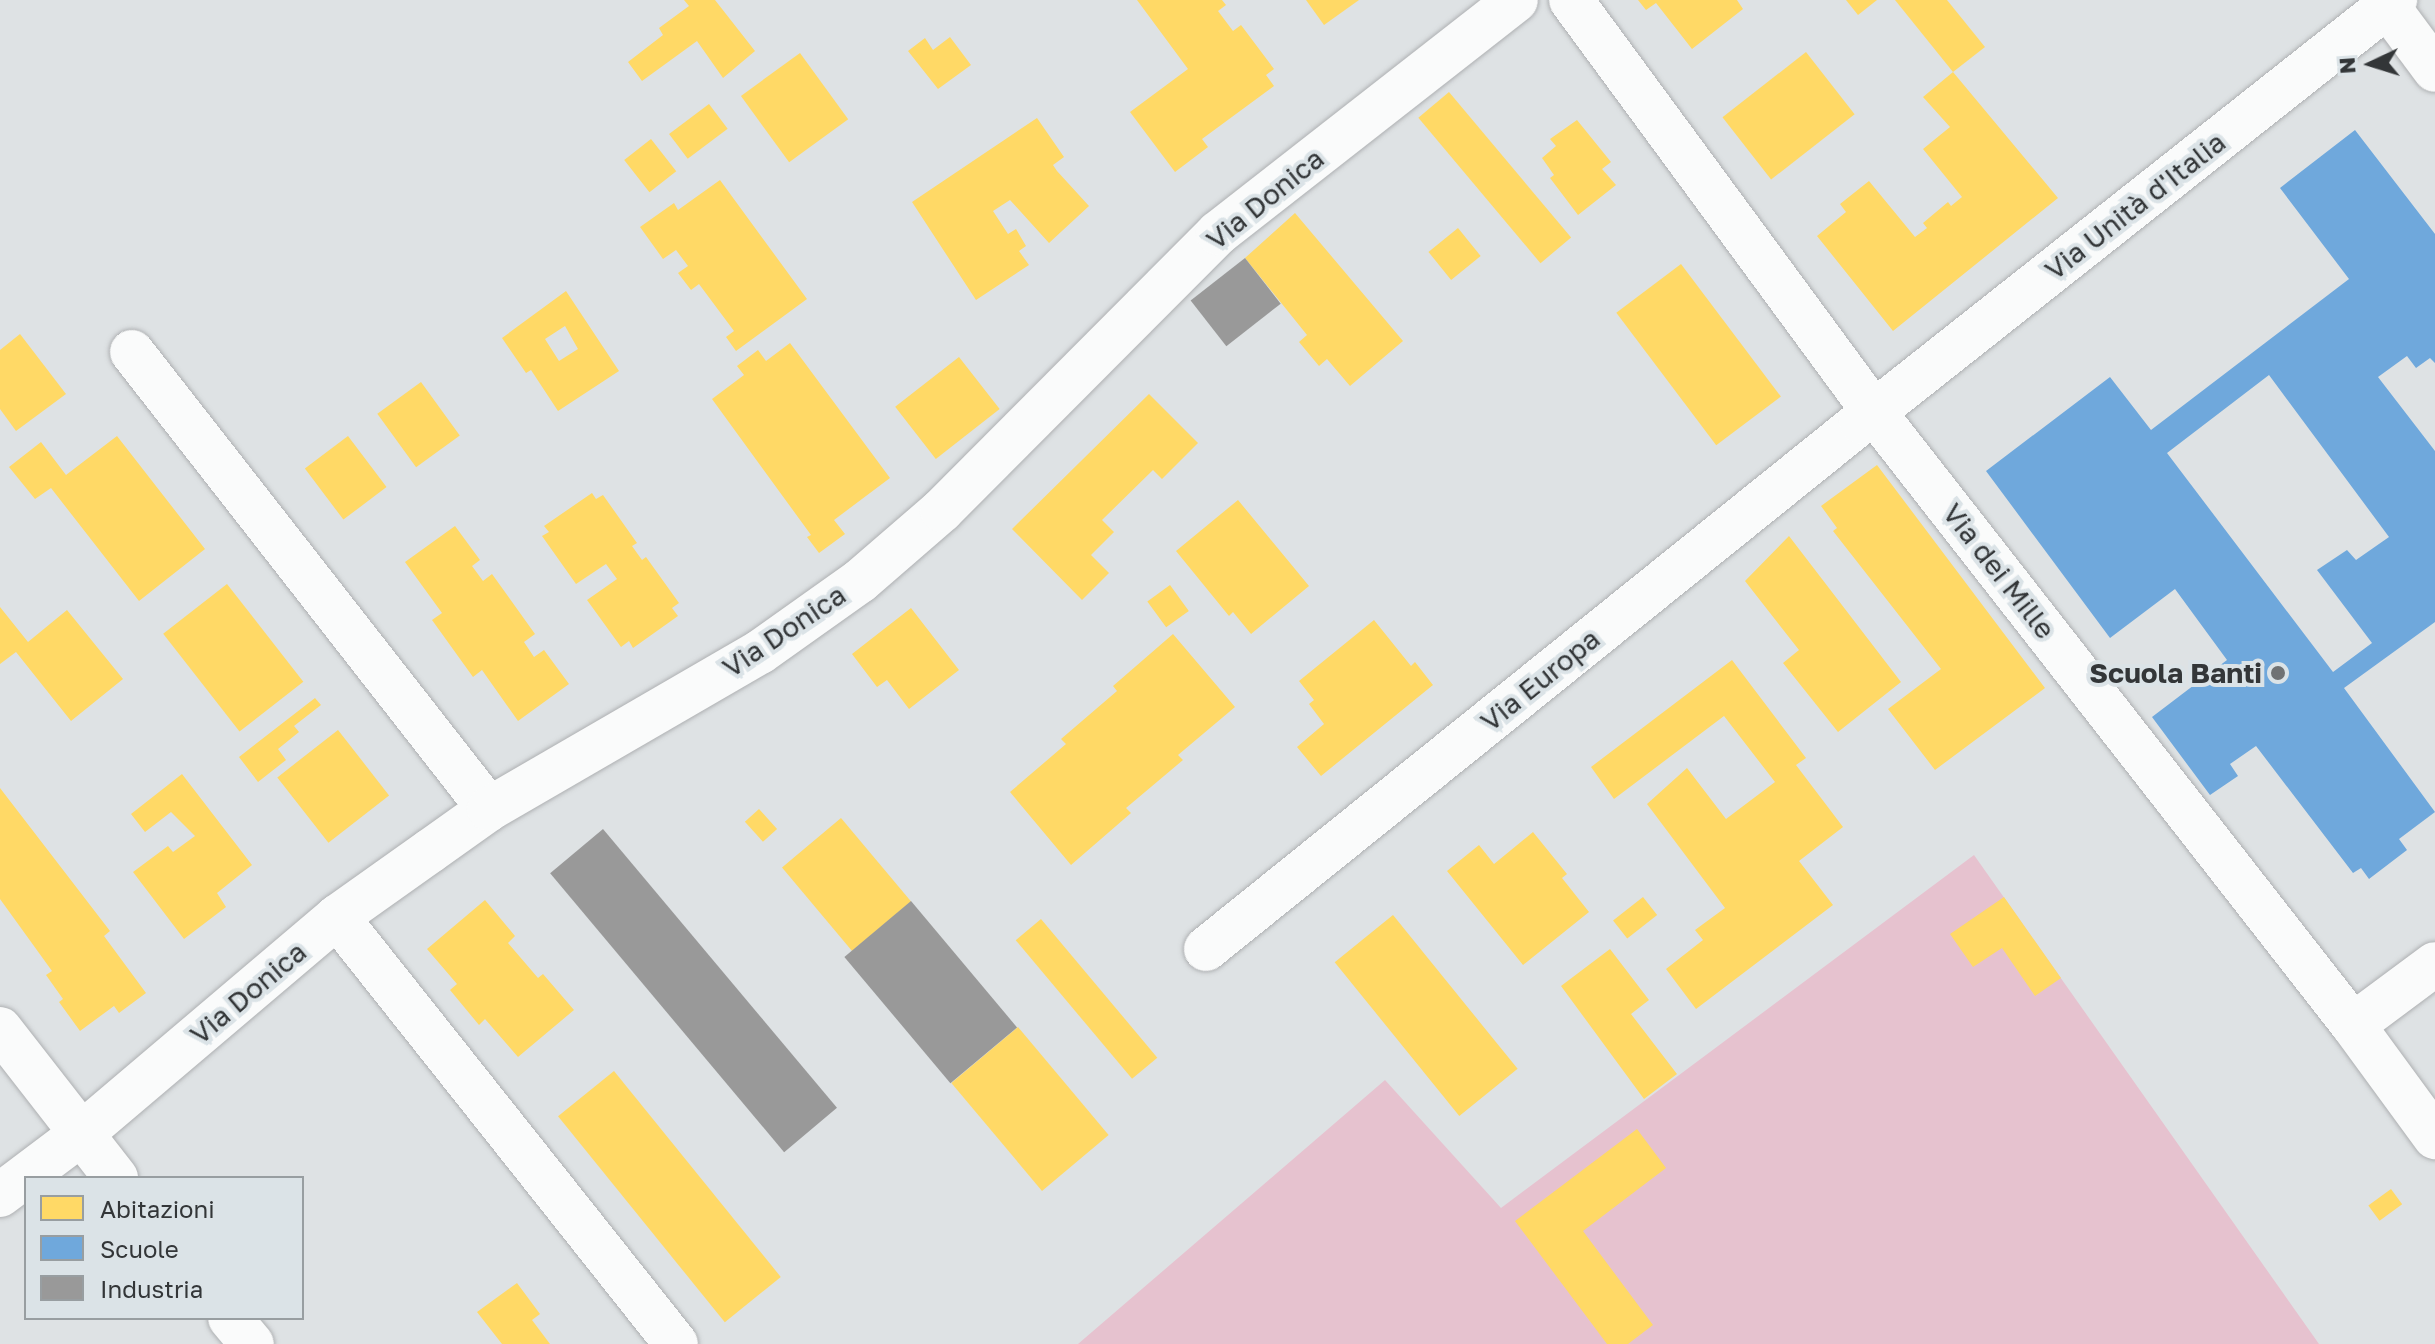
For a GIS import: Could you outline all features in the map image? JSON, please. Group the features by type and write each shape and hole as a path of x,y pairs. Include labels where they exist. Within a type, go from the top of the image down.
{"street":[{"name":"Via Donica","path":"25,1176 80,1135 337,917 489,809 760,652 860,581 942,510 1218,233 1516,0"},
{"name":"Via dei Mille","path":"1571,0 1874,412 2353,1025 2435,1137"},
{"path":"2388,2 2435,70"},
{"name":"Via Unità d'Italia","path":"1874,412 2388,2"},
{"path":"132,352 489,809"},
{"name":"Via Europa","path":"1206,949 1874,412"},
{"path":"337,917 676,1344"},
{"path":"2353,1025 2435,964"},
{"path":"0,1029 114,1176"},
{"name":"Via Donica","path":"0,1195 24,1177"},
{"path":"232,1320 252,1344"}],"shaded area":[{"path":"1974,855 2319,1344 1078,1344 1385,1080 1501,1208"}],"building: Abitazioni":[{"path":"684,0 715,0 755,51 723,78 697,41 642,81 628,62 663,35 659,28 689,6"},
{"path":"1137,0 1222,0 1226,5 1218,11 1233,31 1241,25 1274,69 1266,75 1274,86 1202,139 1208,147 1175,172 1130,112 1188,69"},
{"path":"1306,0 1359,0 1324,25"},
{"path":"1638,0 1737,0 1743,9 1692,49 1656,3 1646,10"},
{"path":"1846,0 1877,0 1858,15"},
{"path":"1895,0 1947,0 1985,47 1953,72"},
{"path":"950,37 971,65 938,89 908,51 925,38 933,50"},
{"path":"1806,52 1855,114 1771,180 1722,117"},
{"path":"800,53 848,119 789,162 741,96"},
{"path":"1953,72 2058,198 1893,331 1817,236 1846,212 1840,204 1869,181 1915,237 1927,228 1923,223 1948,202 1951,206 1962,197 1923,149 1950,127 1923,97"},
{"path":"1449,92 1571,238 1540,263 1418,118"},
{"path":"709,104 728,129 688,159 669,134"},
{"path":"1037,118 1064,157 1053,165 1089,206 1049,243 1010,200 993,211 1008,234 1016,229 1026,246 1019,251 1029,265 976,300 912,202"},
{"path":"1577,120 1611,162 1602,169 1616,185 1578,215 1550,178 1554,175 1542,158 1556,146 1550,139"},
{"path":"651,139 676,171 649,192 624,160"},
{"path":"720,180 807,299 736,351 726,337 734,331 699,284 691,290 678,273 688,266 676,250 663,259 640,227 674,203 678,210"},
{"path":"1295,213 1403,341 1350,386 1327,359 1319,366 1299,342 1307,335 1245,258"},
{"path":"1458,228 1481,256 1451,280 1428,252"},
{"path":"1681,264 1781,397 1716,445 1616,313"},
{"path":"566,291 619,371 558,411 531,370 526,373 502,338","holes":["565,326 578,349 559,361 545,339"]},
{"path":"20,334 66,394 16,431 0,409 0,350"},
{"path":"790,343 890,478 834,520 845,534 819,553 807,537 811,535 712,399 744,375 737,366 758,350 766,361"},
{"path":"959,357 1000,409 936,459 895,407"},
{"path":"421,382 460,435 416,467 377,414"},
{"path":"1149,394 1198,443 1162,479 1153,470 1102,520 1114,532 1091,555 1109,573 1082,600 1012,529"},
{"path":"117,436 205,549 139,601 51,488 35,499 9,467 41,442 66,475"},
{"path":"348,436 387,487 343,520 305,468"},
{"path":"1877,465 2045,688 1935,770 1888,709 1941,669 1833,531 1837,528 1821,506"},
{"path":"592,493 596,499 603,495 637,543 632,546 642,560 646,557 679,603 672,608 678,616 633,648 629,641 621,647 587,600 617,579 606,564 576,584 542,536 549,532 544,526"},
{"path":"1238,500 1309,586 1251,634 1233,612 1229,616 1176,551"},
{"path":"455,526 480,560 472,566 483,581 492,574 535,634 524,642 534,657 544,650 569,684 518,721 482,670 473,677 432,620 442,613 405,562"},
{"path":"1789,536 1901,682 1838,732 1783,663 1799,650 1745,581"},
{"path":"227,584 303,682 240,732 163,634"},
{"path":"1170,585 1189,611 1166,627 1147,601"},
{"path":"0,607 28,642 67,610 123,679 71,721 16,652 0,664"},
{"path":"911,608 959,670 909,709 887,680 877,687 852,654"},
{"path":"1374,620 1411,666 1415,662 1433,685 1321,776 1297,747 1324,724 1309,704 1314,700 1299,681"},
{"path":"1173,634 1235,707 1178,755 1183,760 1126,808 1131,813 1071,865 1010,792 1066,744 1061,739 1117,691 1113,686"},
{"path":"1732,660 1806,758 1796,765 1843,827 1799,861 1833,905 1696,1009 1666,969 1703,940 1695,930 1725,908 1647,804 1687,768 1726,819 1775,782 1724,716 1614,799 1591,767"},
{"path":"315,698 321,705 294,726 299,732 278,749 286,760 258,782 239,757"},
{"path":"338,730 389,795 328,843 277,777"},
{"path":"182,774 252,865 217,893 226,907 184,939 133,872 168,846 173,852 195,836 171,812 145,832 131,814"},
{"path":"0,788 110,931 104,936 146,993 119,1013 114,1006 80,1031 59,1002 63,999 46,975 52,971 0,899"},
{"path":"759,809 777,829 763,842 745,822"},
{"path":"841,818 911,901 852,951 782,867"},
{"path":"1533,832 1567,874 1562,878 1589,912 1523,965 1447,871 1479,845 1494,864"},
{"path":"1643,897 1657,915 1627,939 1613,920"},
{"path":"2004,897 2061,978 2035,996 2002,948 1973,967 1950,934"},
{"path":"485,900 515,936 508,943 538,978 543,974 574,1010 518,1057 485,1019 479,1025 450,990 457,984 427,949"},
{"path":"1393,915 1518,1069 1459,1116 1335,962"},
{"path":"1041,919 1157,1058 1132,1079 1016,940"},
{"path":"1610,949 1649,1000 1631,1014 1677,1074 1644,1099 1561,986"},
{"path":"1018,1027 1109,1135 1042,1191 951,1083"},
{"path":"614,1071 781,1277 725,1322 558,1116"},
{"path":"1637,1129 1666,1168 1583,1231 1653,1325 1628,1344 1607,1344 1515,1221"},
{"path":"2391,1189 2402,1204 2380,1221 2368,1205"},
{"path":"517,1283 540,1314 532,1320 550,1344 502,1344 477,1312"}],"building: Scuole":[{"path":"2355,130 2435,234 2435,363 2430,358 2416,368 2407,356 2378,377 2435,451 2435,622 2344,688 2435,812 2399,839 2407,850 2369,879 2361,868 2353,873 2256,746 2230,764 2238,776 2210,795 2152,717 2227,660 2175,589 2110,638 1986,471 2110,377 2151,430 2349,279 2280,188","holes":["2269,375 2389,537 2356,560 2347,550 2317,570 2372,643 2333,672 2167,453"]}],"building: Industria":[{"path":"1245,258 1281,304 1226,346 1191,300"},
{"path":"603,829 837,1108 784,1152 550,873"},
{"path":"911,901 1017,1027 950,1083 844,957"}],"place":[{"name":"Scuola Banti","path":"2278,673"}]}
